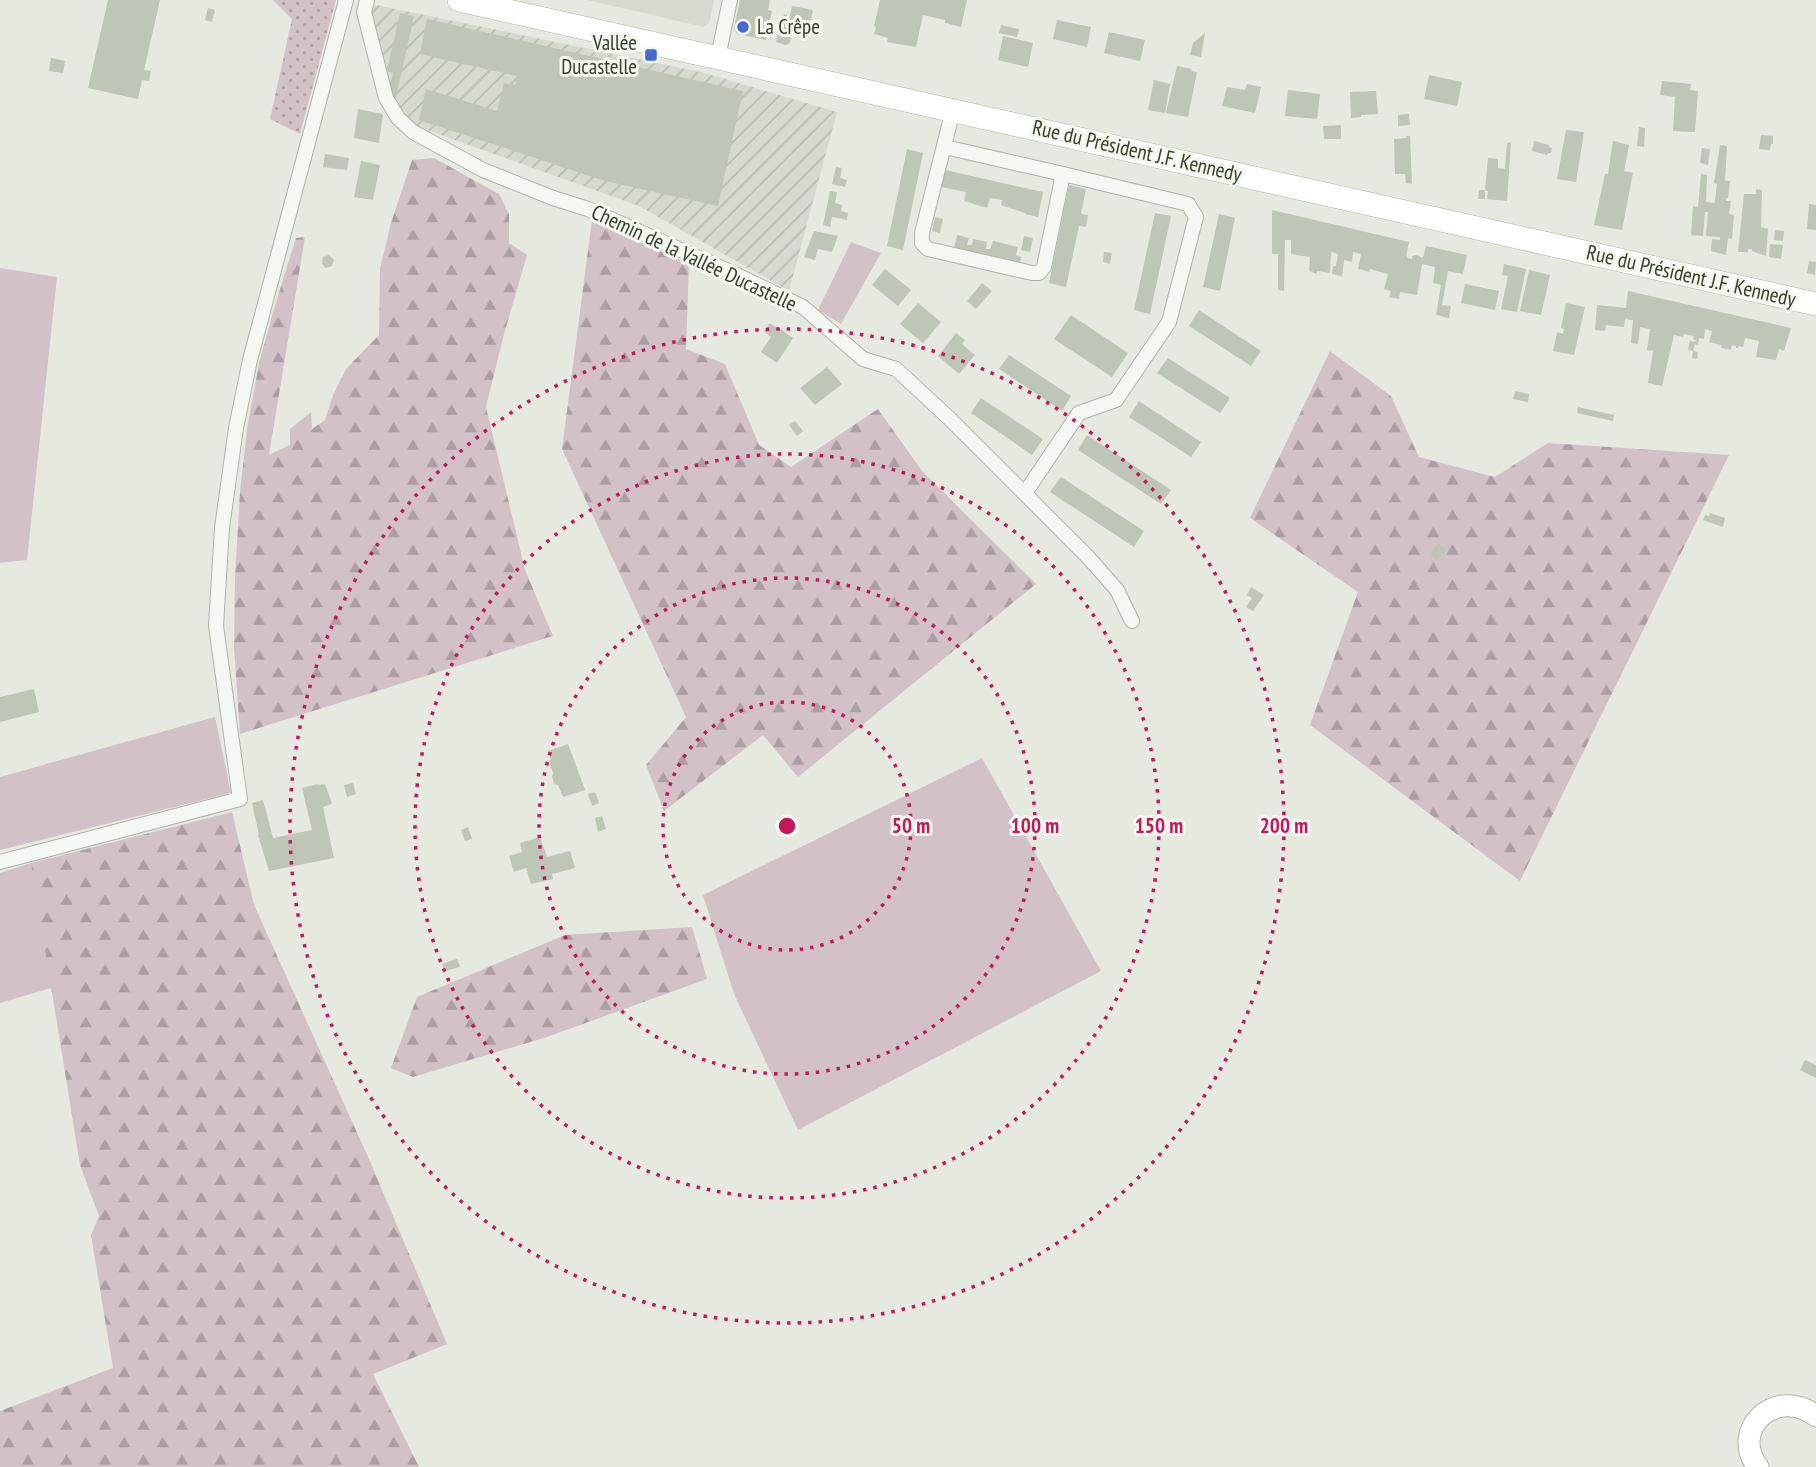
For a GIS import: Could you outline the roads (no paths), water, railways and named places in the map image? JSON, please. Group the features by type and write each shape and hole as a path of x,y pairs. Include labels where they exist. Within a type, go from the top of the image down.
{"main road":[{"name":"Rue du Président J.F. Kennedy","path":"459,0 1816,304"}],"street":[{"path":"0,862 240,799 216,626 222,528 236,428 250,360 346,0"},
{"name":"Chemin de la Vallée Ducastelle","path":"366,0 364,12 386,98 398,118 413,132 483,170 643,232 803,307 863,359 896,369 1088,556 1117,590 1132,621"},
{"path":"718,57 730,0"},
{"path":"953,110 922,233 922,243 928,249 1032,274 1039,273 1044,267 1063,174"},
{"path":"945,146 1188,204 1196,217 1169,323 1116,400 1079,413 1025,494"},
{"path":"1758,1467 1750,1451 1750,1439 1760,1416 1782,1405 1813,1405"}],"place":[{"name":"La Crêpe","path":"743,27"},
{"name":"Vallée Ducastelle","path":"651,55"}]}
